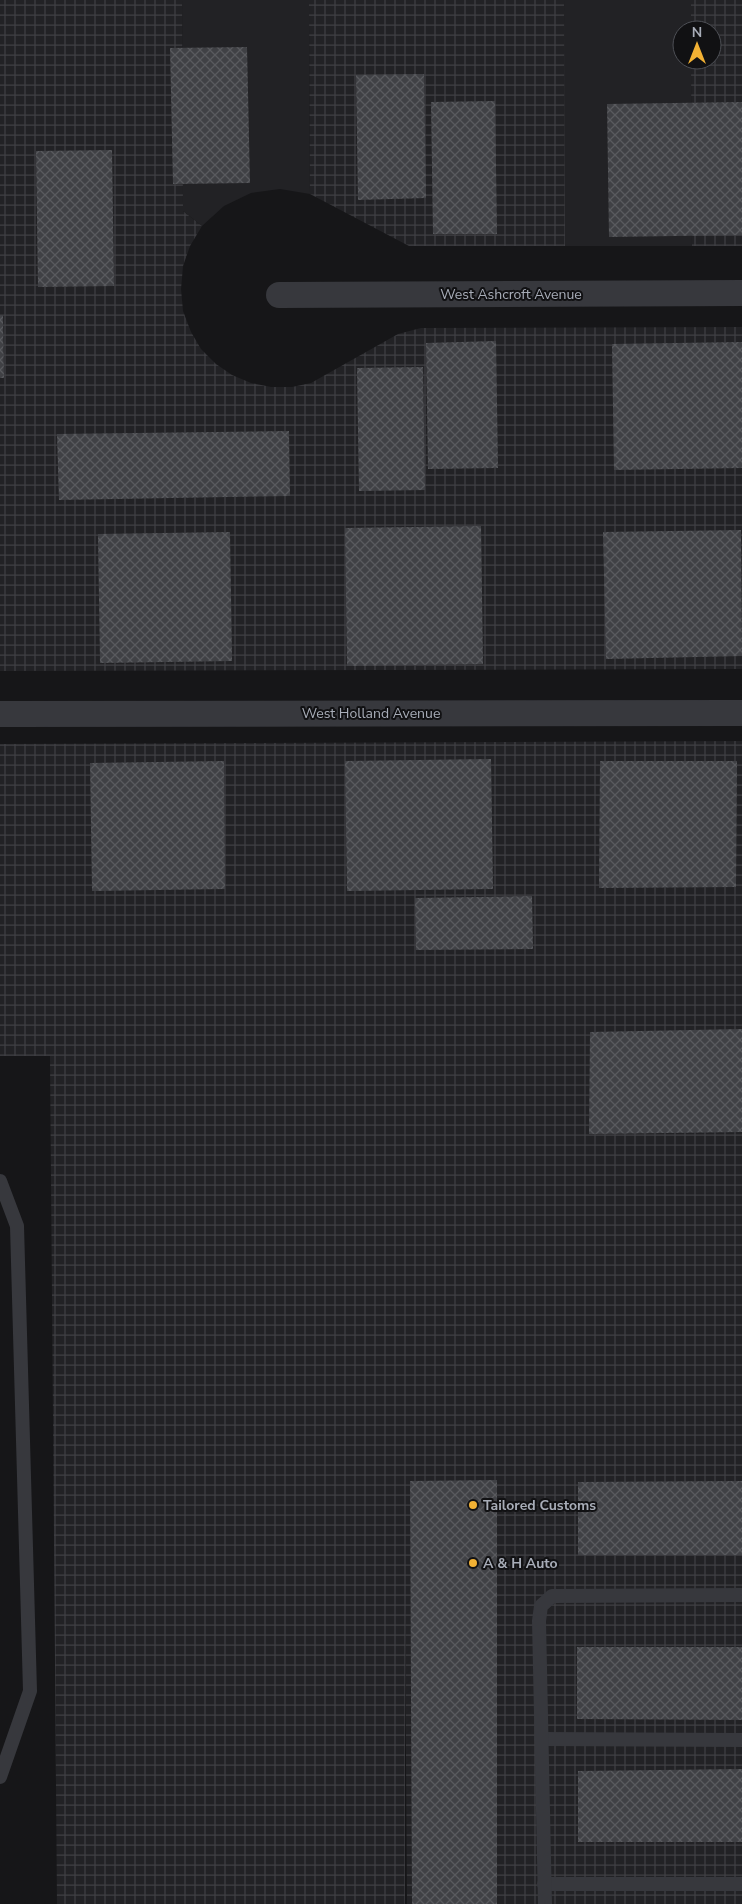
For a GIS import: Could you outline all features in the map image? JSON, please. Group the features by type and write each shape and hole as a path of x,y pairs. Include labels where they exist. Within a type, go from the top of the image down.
{"street":[{"name":"West Ashcroft Avenue","path":"279,295 742,293"},
{"name":"West Holland Avenue","path":"0,714 742,713"}],"lane":[{"path":"0,1181 17,1226 30,1691 0,1777"},
{"path":"545,1904 540,1606 552,1596 742,1595"},
{"path":"541,1740 742,1740"},
{"path":"544,1884 742,1884"}],"shaded area":[{"path":"0,0 182,0 183,211 202,226 190,246 183,266 181,289 183,311 191,332 201,349 216,364 232,375 251,383 271,387 292,387 311,383 398,334 421,328 742,327 742,669 0,671"},
{"path":"182,0 309,0 310,194 280,189 251,193 224,206 202,226 183,211"},
{"path":"309,0 564,0 565,246 409,246 310,194"},
{"path":"564,0 691,0 691,20 672,20 672,70 691,70 692,246 565,246"},
{"path":"691,0 742,0 742,246 692,246 691,70 722,70 722,20 691,20"},
{"path":"742,741 742,1904 407,1904 405,1606 405,1904 57,1904 50,1056 0,1056 0,744"}],"building":[{"path":"247,47 250,183 173,184 170,48"},
{"path":"424,74 426,198 358,200 356,75"},
{"path":"495,101 497,234 433,234 431,102"},
{"path":"742,102 742,235 609,237 607,104"},
{"path":"112,150 114,286 38,287 36,151"},
{"path":"0,315 3,315 4,378 0,378"},
{"path":"496,341 498,468 428,469 426,343"},
{"path":"742,342 742,468 614,470 612,344"},
{"path":"423,367 425,490 359,491 357,368"},
{"path":"289,431 290,496 59,500 57,434"},
{"path":"481,526 483,664 347,666 345,528"},
{"path":"741,530 742,656 606,659 603,532"},
{"path":"230,532 232,661 100,663 98,534"},
{"path":"491,759 493,889 347,891 345,761"},
{"path":"224,761 225,889 92,891 90,763"},
{"path":"600,761 737,761 736,887 599,888"},
{"path":"532,896 533,949 416,950 415,898"},
{"path":"742,1029 742,1132 589,1134 590,1032"},
{"path":"497,1480 497,1904 412,1904 410,1481"},
{"path":"742,1481 742,1555 578,1555 578,1482"},
{"path":"577,1647 742,1647 742,1720 577,1719"},
{"path":"742,1769 742,1842 578,1842 578,1771"}],"place":[{"name":"Tailored Customs","path":"473,1505"},
{"name":"A & H Auto","path":"473,1563"}]}
